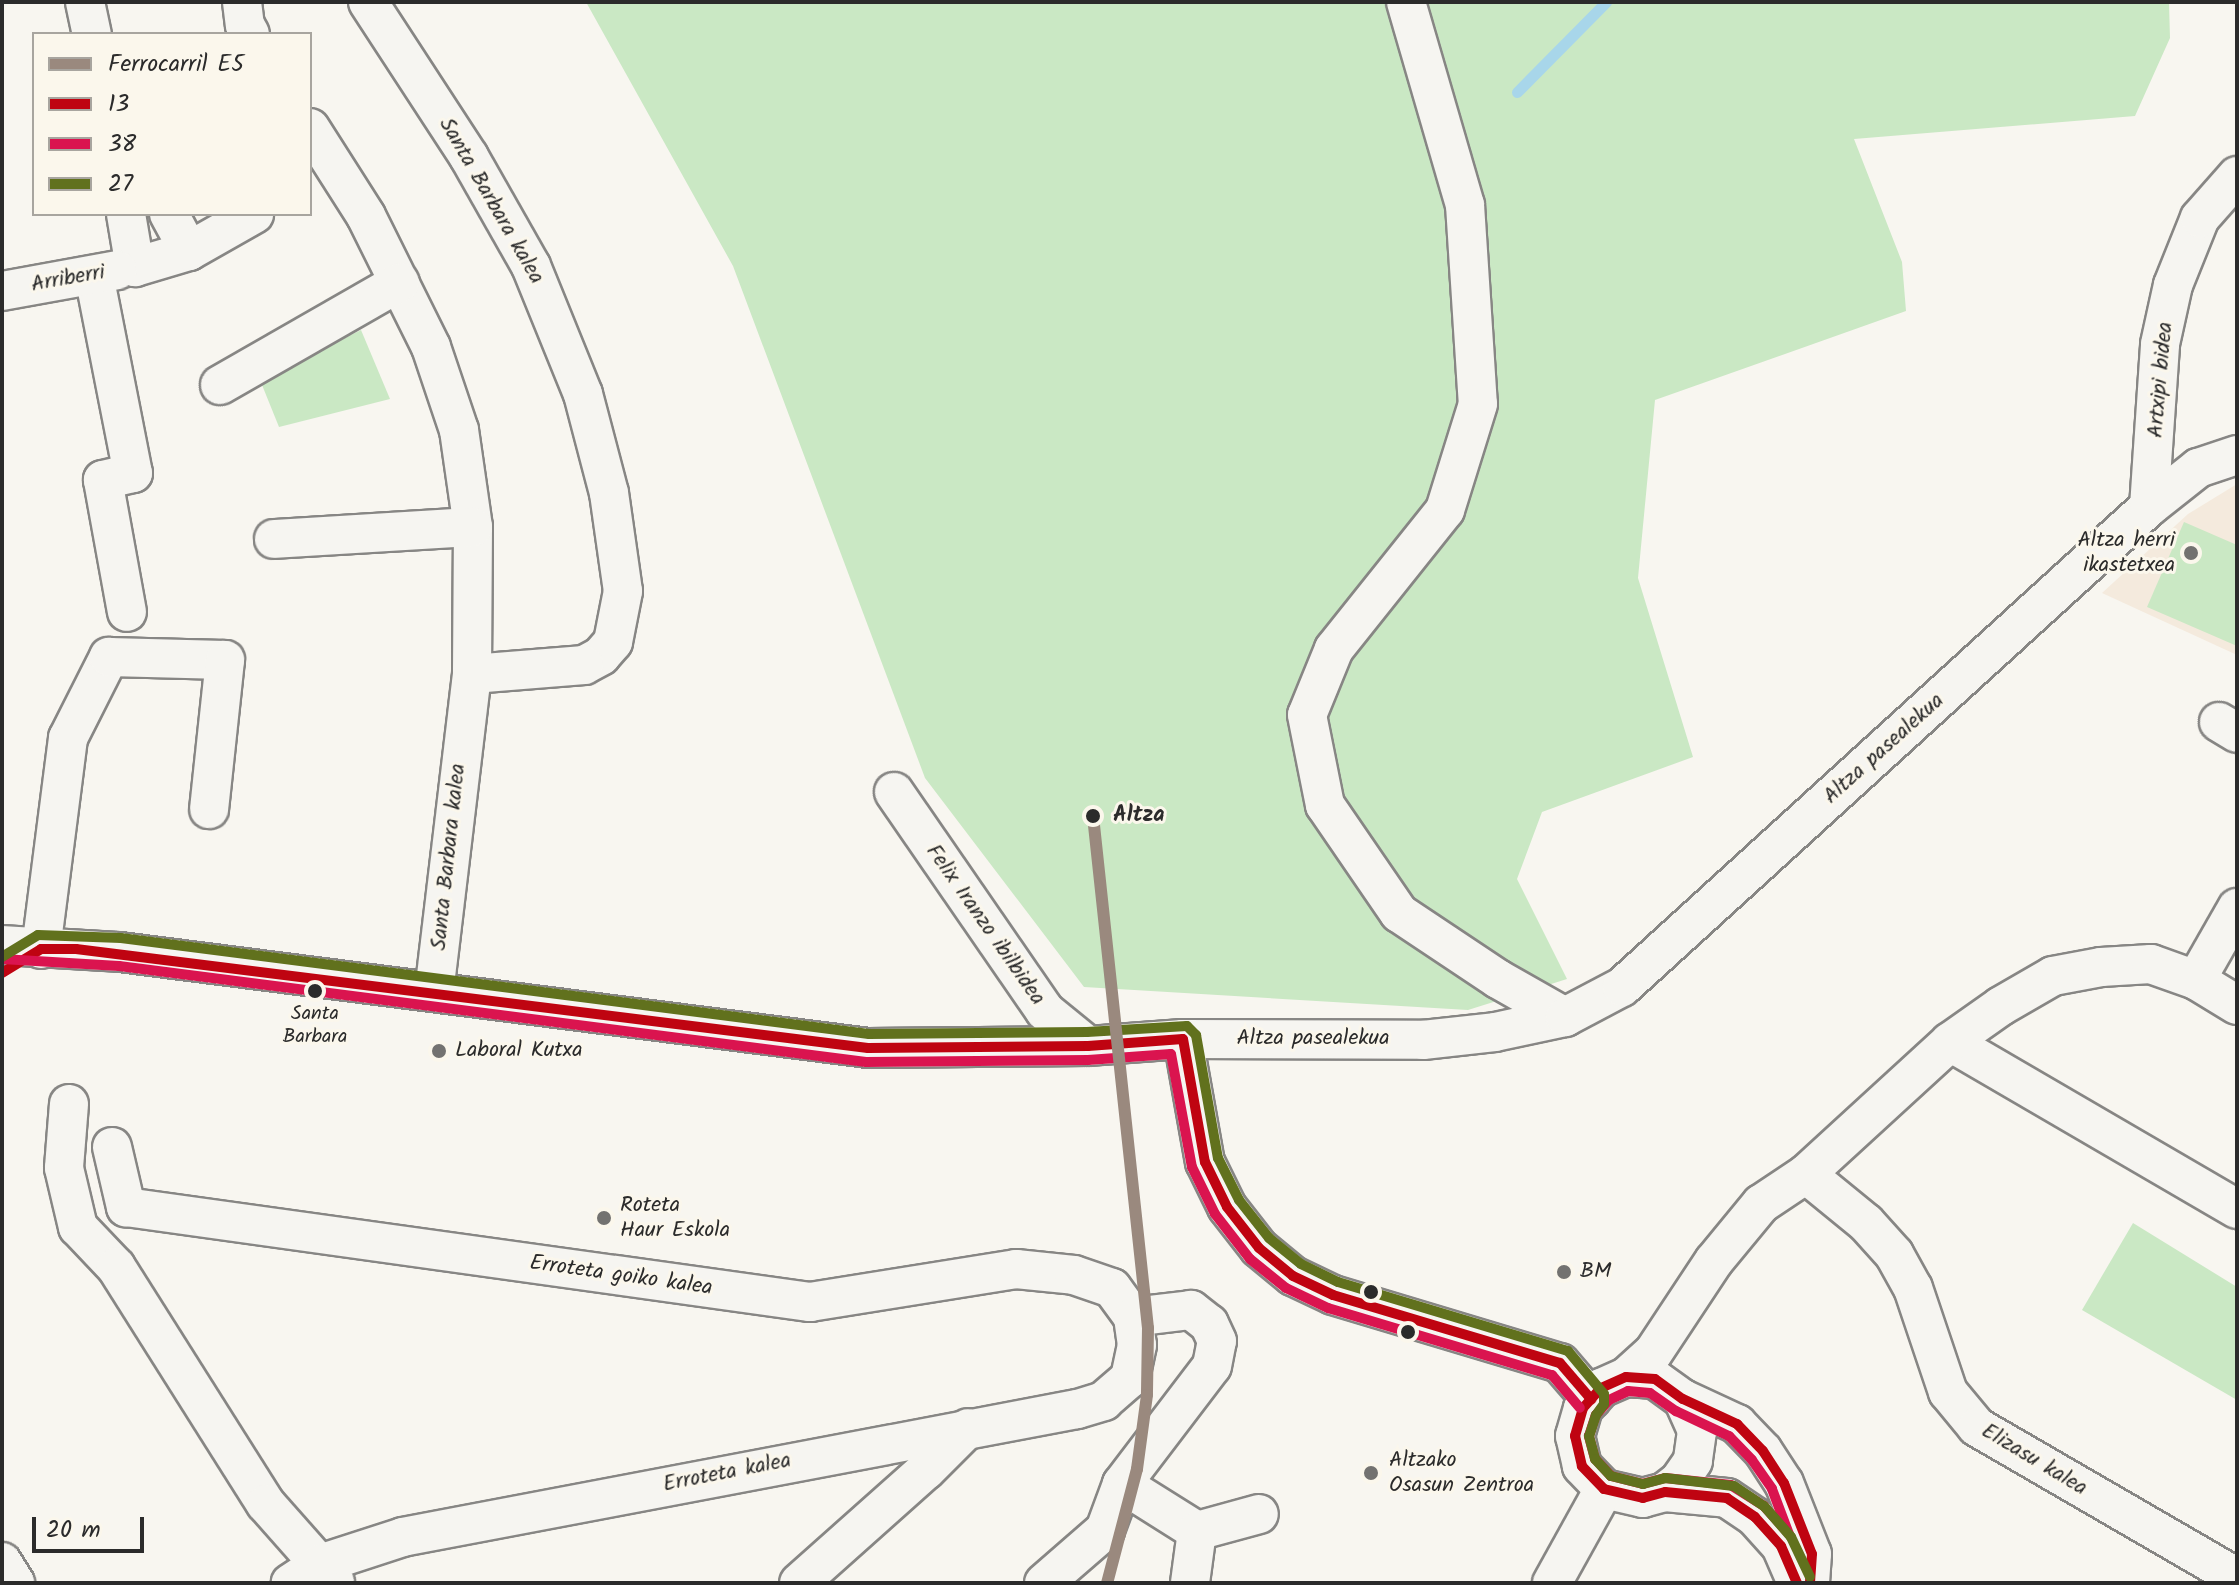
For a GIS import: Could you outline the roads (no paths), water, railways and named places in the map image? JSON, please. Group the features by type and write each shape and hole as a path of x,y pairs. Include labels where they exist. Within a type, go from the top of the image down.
{"street":[{"path":"85,2 92,32"},
{"path":"242,2 249,32"},
{"name":"Santa Barbara kalea","path":"368,2 461,144 531,266 583,394 609,493 623,591 613,642 601,656 584,665 472,674"},
{"path":"1406,2 1465,205 1478,404 1445,510 1334,649 1307,715 1325,805 1399,913 1498,979 1565,1017"},
{"name":"Santa Barbara kalea","path":"312,135 323,175 400,282 431,347 459,430 473,527 472,674 434,992"},
{"name":"Artxipi bidea","path":"2149,507 2160,344 2173,285 2200,218 2237,176"},
{"path":"126,216 135,267 189,251 250,216"},
{"path":"170,216 189,251"},
{"name":"Arriberri","path":"2,291 135,267"},
{"path":"94,275 133,473 103,480 127,612"},
{"path":"220,385 400,282"},
{"name":"Altza pasealekua","path":"2,945 120,952 868,1048 1088,1046 1183,1039 1423,1040 1495,1032 1565,1017 1622,987 2149,507 2198,468 2237,455"},
{"path":"274,539 473,527"},
{"path":"2,973 41,949 68,738 109,657 225,660 209,809"},
{"name":"Felix Iranzo ibilbidea","path":"894,792 1045,1011 1088,1046"},
{"path":"2196,980 2237,908"},
{"path":"1797,1583 1781,1546 1755,1517 1727,1498 1665,1492 1643,1498 1604,1489 1582,1466 1575,1436 1583,1408 1601,1388 1626,1377 1653,1353 1714,1261 1761,1204 1806,1174 1950,1042 2001,1006 2053,976 2101,967 2151,964 2196,980 2237,1005"},
{"path":"1183,1039 1205,1162 1227,1207 1259,1248 1293,1276 1333,1295 1560,1363 1591,1399"},
{"path":"1950,1042 2237,1209"},
{"path":"69,1104 64,1168 78,1227 116,1267 266,1504 316,1577"},
{"name":"Erroteta goiko kalea","path":"112,1147 126,1207 810,1302 1016,1269 1074,1275 1112,1288 1135,1331"},
{"name":"Elizasu kalea","path":"1806,1174 1866,1223 1894,1254 1913,1288 1948,1392 1977,1427 2237,1578"},
{"path":"1044,1583 1105,1530 1122,1484 1212,1366 1217,1341 1209,1324 1191,1310 1135,1331"},
{"name":"Erroteta kalea","path":"316,1577 403,1537 1077,1409 1104,1401 1130,1378 1135,1331"},
{"path":"1626,1377 1655,1379 1683,1399 1737,1424 1763,1451 1784,1483 1812,1554 1810,1583"},
{"path":"1665,1492 1679,1481 1693,1461 1697,1431 1683,1399"},
{"path":"799,1583 926,1470 968,1428"},
{"path":"1122,1484 1197,1531 1259,1514"},
{"path":"1552,1583 1604,1489"},
{"path":"1190,1583 1197,1531"},
{"path":"2,1562 15,1583"}],"waterway":[{"path":"1517,92 1606,2"}],"rail line":[{"name":"E5","path":"1093,816 1148,1328 1147,1395 1137,1469 1107,1583"}],"place":[{"name":"Altza herri ikastetxea","path":"2191,553"},
{"name":"Altza","path":"1093,816"},
{"name":"Santa Barbara","path":"315,991"},
{"name":"Laboral Kutxa","path":"439,1051"},
{"name":"Roteta Haur Eskola","path":"604,1218"},
{"name":"BM","path":"1564,1272"},
{"name":"Altzako Osasun Zentroa","path":"1371,1473"}]}
